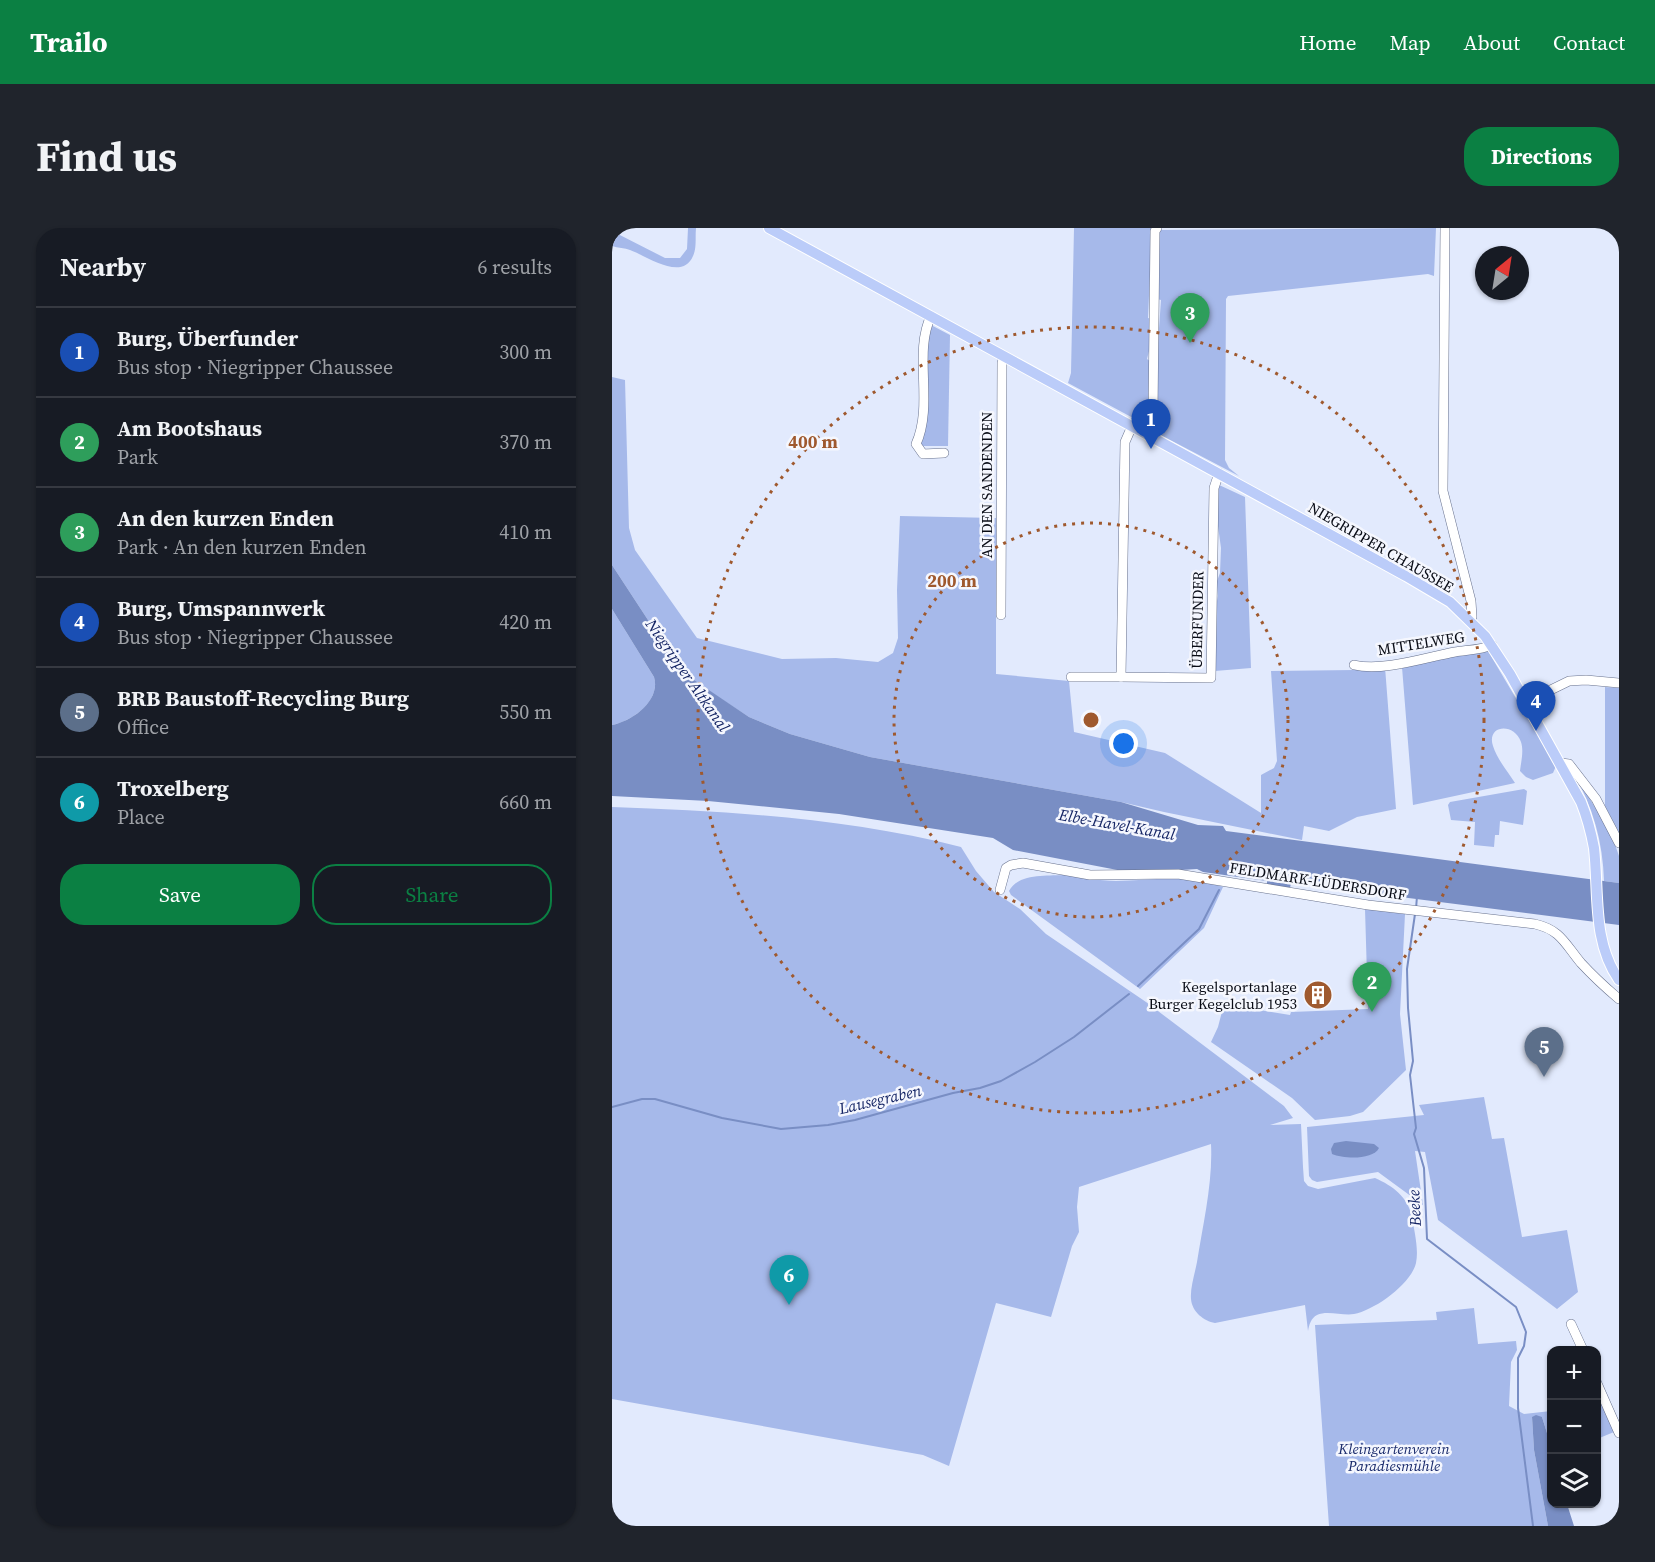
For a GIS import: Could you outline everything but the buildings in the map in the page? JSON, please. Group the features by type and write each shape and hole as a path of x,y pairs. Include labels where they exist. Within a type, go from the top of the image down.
{"main road":[{"name":"NIEGRIPPER CHAUSSEE","path":"769,228 1219,472 1450,602 1492,645 1561,763 1586,813 1592,837 1600,929 1607,959 1619,980"}],"street":[{"path":"1148,434 1153,412 1155,231 1157,228"},
{"path":"1445,228 1443,491 1471,601 1470,620"},
{"path":"931,316 925,334 924,419 916,444 923,454 944,453"},
{"name":"AN DEN SANDENDEN","path":"1000,615 1002,363 1004,356"},
{"path":"1121,677 1125,442 1132,426"},
{"name":"ÜBERFUNDER","path":"1071,677 1211,678 1214,488 1219,472"},
{"name":"MITTELWEG","path":"1354,665 1400,664 1492,645"},
{"path":"1526,702 1569,681 1619,682"},
{"path":"1561,763 1569,764 1586,784 1619,843"},
{"name":"FELDMARK-LÜDERSDORF","path":"1000,890 1006,868 1023,863 1090,875 1178,874 1368,905 1535,924 1547,928 1563,939 1581,962 1619,999"},
{"path":"1571,1324 1581,1346"},
{"path":"1601,1393 1619,1433"}],"green space":[{"path":"688,228 696,228 695,250 688,263 681,267 664,265 630,250 612,246 612,231 665,258 680,258 687,249"},
{"path":"1074,228 1152,228 1148,318 1152,319 1149,336 1152,339 1147,359 1151,362 1150,399 1147,404 1151,407 1148,426 1068,383 1071,373"},
{"path":"1436,228 1434,276 1428,274 1228,296 1226,299 1225,460 1229,468 1239,476 1153,431 1156,425 1161,300 1157,299 1159,230"},
{"path":"931,325 950,335 948,446 920,446 926,348"},
{"path":"612,377 625,380 629,528 635,550 697,638 782,659 836,658 878,662 893,653 898,638 900,516 996,518 996,674 1069,681 1074,732 1165,753 1261,813 1261,775 1274,768 1277,761 1271,671 1354,670 1385,667 1396,809 1357,817 1329,831 1304,826 1302,840 1121,802 870,757 790,734 749,717 682,672 612,565"},
{"path":"1217,484 1245,497 1251,668 1215,671 1217,581 1220,573 1221,548 1217,519"},
{"path":"612,609 654,677 655,686 644,708 628,719 612,725"},
{"path":"1488,651 1556,766 1553,773 1533,780 1526,777 1520,771 1522,753 1518,736 1507,729 1497,730 1493,734 1493,746 1515,783 1413,805 1402,667 1441,657"},
{"path":"1605,687 1619,688 1619,834 1605,806"},
{"path":"1573,772 1611,833 1619,856 1619,883 1604,881 1602,852 1596,825"},
{"path":"1524,789 1527,791 1523,825 1500,821 1499,835 1495,835 1494,847 1474,845 1475,822 1451,820 1448,805 1450,802"},
{"path":"612,807 744,814 832,823 918,837 961,847 976,871 994,892 1020,909 1046,934 1146,1002 1284,1106 1293,1118 1270,1125 1301,1124 1304,1181 1308,1186 1318,1189 1375,1178 1399,1193 1412,1217 1417,1252 1413,1271 1400,1287 1382,1302 1354,1314 1317,1315 1312,1320 1308,1331 1305,1305 1215,1323 1203,1318 1196,1312 1191,1295 1209,1188 1211,1144 1079,1187 1077,1207 1079,1232 1072,1246 1051,1317 996,1303 949,1466 923,1455 612,1399"},
{"path":"1065,875 1110,881 1184,879 1223,887 1204,928 1140,989 1011,895 1009,891 1013,885 1026,878"},
{"path":"1365,909 1405,914 1400,1014 1406,1070 1363,1112 1350,1116 1315,1120 1292,1098 1211,1042 1218,1027 1225,1000 1290,1015 1291,1012 1368,1009"},
{"path":"1484,1097 1492,1139 1504,1138 1522,1237 1567,1230 1578,1292 1557,1309 1438,1220 1425,1152 1415,1151 1423,1205 1378,1172 1317,1182 1309,1176 1307,1127 1424,1115 1419,1105"},
{"name":"Kleingartenverein Paradiesmühle","path":"1474,1308 1478,1344 1516,1341 1517,1350 1511,1362 1509,1406 1524,1414 1547,1411 1547,1433 1542,1417 1532,1417 1534,1450 1548,1526 1329,1526 1315,1325 1437,1320 1436,1312"},
{"path":"1601,1404 1603,1404 1614,1432 1601,1437"}],"water":[{"name":"Elbe-Havel-Kanal","path":"612,565 682,672 749,717 790,734 870,757 1121,802 1198,825 1223,826 1226,831 1619,883 1619,925 1291,883 1290,888 1267,885 1267,881 1203,872 1197,869 1133,873 1013,850 993,838 839,814 708,801 612,796 612,725 628,719 644,708 655,686 654,677 612,609"},
{"path":"1346,1141 1374,1144 1379,1148 1371,1155 1358,1157 1332,1154 1331,1149 1334,1143"},
{"path":"1536,1415 1542,1417 1547,1433 1547,1508 1568,1508 1574,1526 1548,1526 1534,1450 1532,1417"}],"waterway":[{"name":"Lausegraben","path":"1138,986 1199,929 1219,890"},
{"name":"Beeke","path":"1416,909 1417,896"},
{"name":"Beeke","path":"1415,914 1407,969 1413,1061 1410,1075 1416,1128 1414,1134 1424,1168 1427,1239 1516,1307 1526,1332 1524,1346 1518,1358 1518,1408 1533,1526"},
{"name":"Lausegraben","path":"612,1107 642,1099 655,1099 722,1118 781,1129 855,1120 1001,1081 1074,1037 1129,994"}],"place":[{"name":"An den kurzen Enden","path":"1190,343"},
{"name":"Burg, Überfunder","path":"1151,449"},
{"name":"Burg, Umspannwerk","path":"1536,731"},
{"name":"Kegelsportanlage Burger Kegelclub 1953","path":"1318,995"},
{"name":"Am Bootshaus","path":"1372,1012"},
{"name":"BRB Baustoff-Recycling Burg","path":"1544,1077"},
{"name":"Troxelberg","path":"789,1305"}],"water label":[{"name":"Niegripper Altkanal","path":"688,675"}]}
